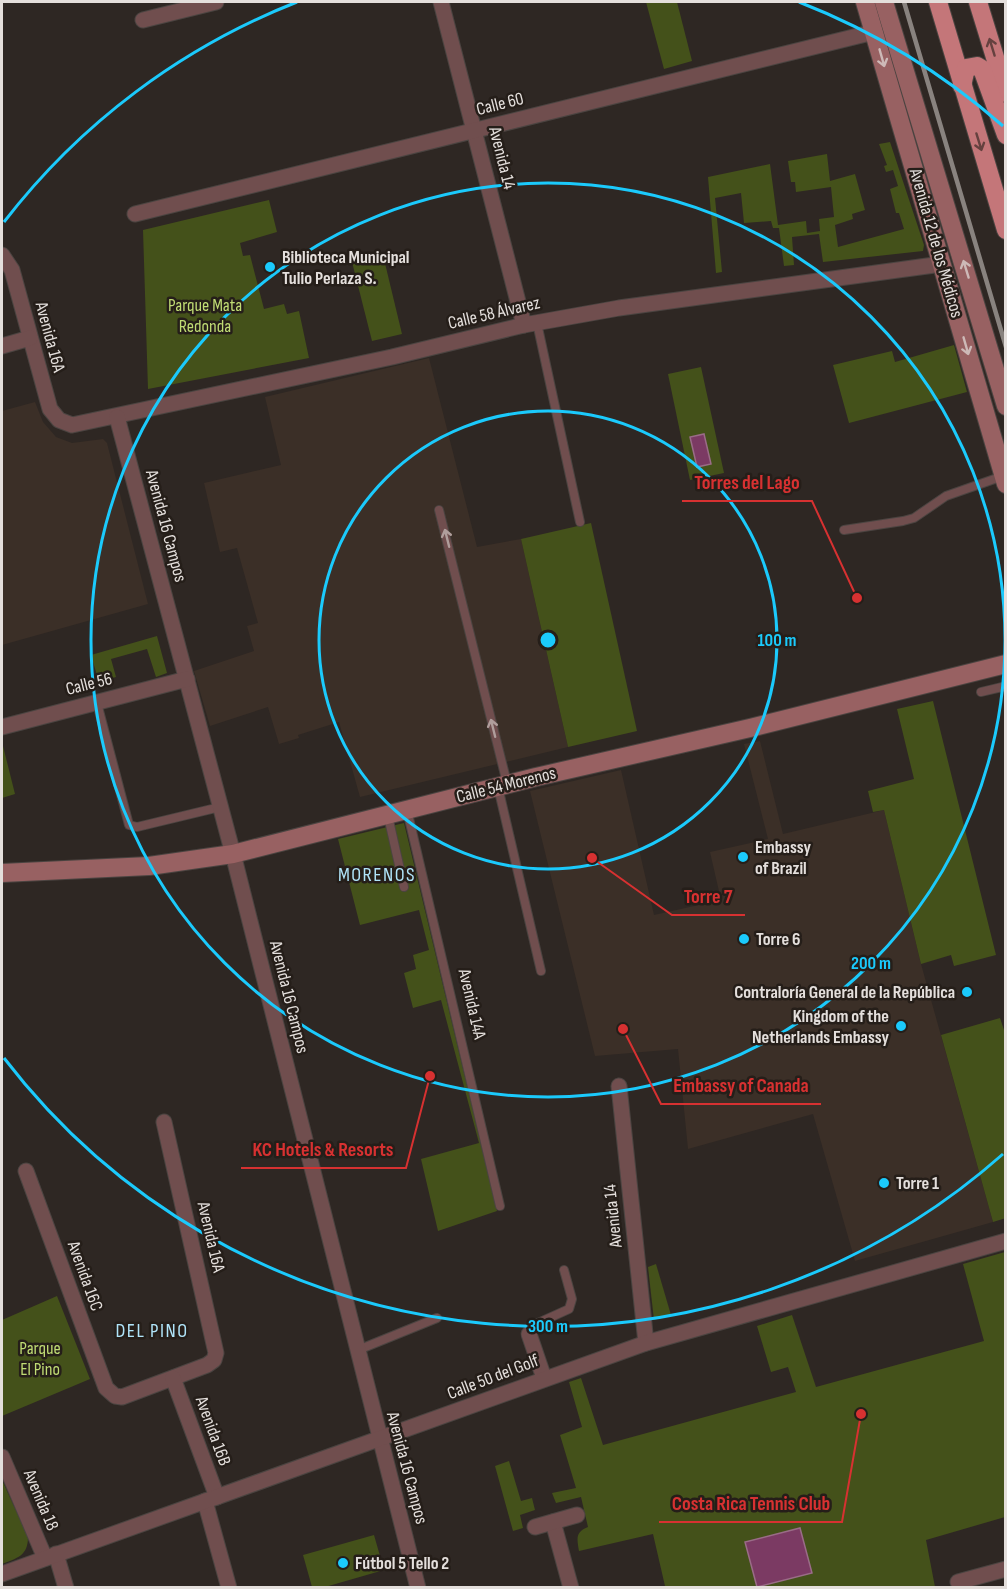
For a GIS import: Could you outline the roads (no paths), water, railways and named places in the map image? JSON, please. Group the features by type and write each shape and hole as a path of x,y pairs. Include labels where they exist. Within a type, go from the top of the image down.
{"highway":[{"path":"938,2 1005,230"},
{"path":"978,2 1005,93"},
{"path":"962,86 966,68 977,66 982,69 1005,135"}],"main road":[{"name":"Avenida 12 de los Médicos","path":"865,2 1004,480"},
{"name":"Avenida 12 de los Médicos","path":"884,2 1005,406"},
{"name":"Calle 54 Morenos","path":"2,873 149,866 233,854 503,786 750,729 1005,664"}],"street":[{"path":"143,20 216,2"},
{"name":"Avenida 14","path":"441,2 531,324"},
{"name":"Calle 60","path":"135,214 874,32"},
{"name":"Avenida 16A","path":"5,258 48,403 59,420"},
{"name":"Calle 58 Álvarez","path":"59,420 72,425 117,417 382,360 531,324 619,308 942,264"},
{"path":"2,346 30,338"},
{"name":"Avenida 16 Campos","path":"117,417 233,854 356,1350 418,1587"},
{"name":"Calle 56","path":"2,727 187,679"},
{"name":"Avenida 14","path":"619,1086 646,1342"},
{"name":"Avenida 16A","path":"164,1122 216,1346 214,1360 173,1378"},
{"name":"Avenida 16C","path":"26,1171 110,1393 122,1397 173,1378"},
{"name":"Calle 50 del Golf","path":"2,1574 646,1342 1005,1241"},
{"path":"529,1334 544,1378"},
{"name":"Avenida 16B","path":"173,1378 211,1499 229,1587"},
{"name":"Avenida 18","path":"2,1457 66,1587"},
{"path":"535,1527 577,1515"},
{"path":"553,1522 571,1587"},
{"path":"958,1582 1005,1569"}],"lane":[{"path":"531,324 580,522"},
{"path":"844,530 914,518 946,496 1004,480"},
{"path":"439,510 503,786 541,971"},
{"path":"981,692 1005,686"},
{"path":"97,703 129,825 137,827 220,807"},
{"name":"Avenida 14A","path":"407,810 500,1206"},
{"path":"387,815 405,887"},
{"path":"529,1334 538,1323 569,1308 572,1299 564,1270"},
{"path":"356,1350 437,1318"}],"railway":[{"path":"904,2 1006,347"}],"place":[{"name":"Biblioteca Municipal Tulio Perlaza S.","path":"270,267"},
{"name":"Torres del Lago","path":"857,598"},
{"name":"Embassy of Brazil","path":"743,857"},
{"name":"Torre 7","path":"592,858"},
{"name":"Torre 6","path":"744,939"},
{"name":"Contraloría General de la República","path":"967,992"},
{"name":"Kingdom of the Netherlands Embassy","path":"901,1026"},
{"name":"Embassy of Canada","path":"623,1029"},
{"name":"KC Hotels & Resorts","path":"430,1076"},
{"name":"Torre 1","path":"884,1183"},
{"name":"Costa Rica Tennis Club","path":"861,1414"},
{"name":"Fútbol 5 Tello 2","path":"343,1563"}],"district":[{"name":"MORENOS","path":"377,875"},
{"name":"DEL PINO","path":"152,1331"}],"park label":[{"name":"Parque Mata Redonda","path":"205,315"},
{"name":"Parque El Pino","path":"40,1358"}]}
